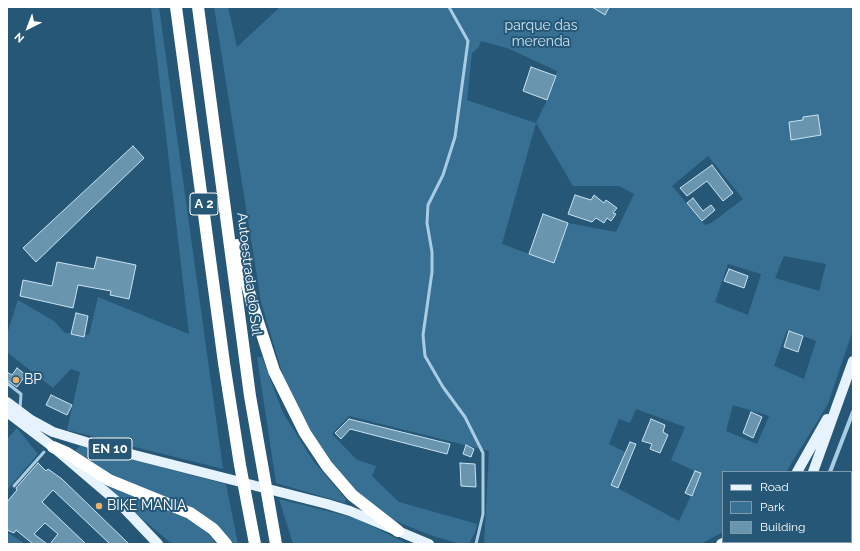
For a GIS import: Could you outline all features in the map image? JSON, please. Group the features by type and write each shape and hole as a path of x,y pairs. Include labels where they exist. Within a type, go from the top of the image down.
{"highway":[{"name":"A 2","path":"176,7 224,363 255,544"},
{"name":"Autoestrada do Sul","path":"198,7 250,396 276,544"},
{"path":"223,185 246,285 259,327 274,371 296,417 305,433 338,480 352,495 398,531"},
{"path":"48,449 67,453 109,480 190,513 212,529 226,544"},
{"path":"250,544 252,531"}],"main road":[{"path":"813,471 853,361"},
{"path":"798,471 842,393"},
{"name":"EN 10","path":"7,402 12,416 48,449 121,505 158,544"},
{"name":"EN 10","path":"12,416 53,432 119,451 206,472 350,511 429,544"}],"street":[{"path":"830,471 853,412"}],"lane":[{"path":"449,7 468,41 455,137 443,175 428,205 427,223 432,252 432,272 423,334 425,356 443,387 465,417 483,453 482,514 476,544"},
{"path":"7,383 21,394 12,416"},
{"path":"14,486 48,449"}],"green space":[{"path":"151,7 159,7 223,469 67,430 80,372 71,369 53,388 7,352 7,334 18,300 54,321 65,333 89,335 98,297 189,334"},
{"name":"parque das merenda","path":"214,7 228,7 237,47 280,7 853,7 853,330 828,404 787,471 722,471 722,533 701,544 484,544 489,451 349,416 332,434 357,460 376,466 372,476 399,502 477,524 469,544 460,544 427,534 391,519 351,487 311,435 284,379 261,302","holes":["481,41 507,48 557,71 547,100 536,123 467,100 472,53 479,47","536,123 573,186 619,186 634,194 616,232 568,223 554,263 502,244","708,156 743,199 711,223 705,225 672,186","784,256 826,264 819,291 775,278","728,264 761,274 748,315 715,302","787,330 816,341 804,379 774,366","733,405 769,416 757,444 726,431","636,409 685,427 671,460 701,474 679,521 612,485 625,452 609,444 619,419 630,423"]},
{"path":"257,357 262,357 283,413 314,462 346,499 345,503 276,483"},
{"path":"17,428 38,454 7,490 7,439"},
{"path":"80,446 226,484 238,544 231,544 222,531 107,476 73,453"},
{"path":"101,484 172,510 202,527 217,544 172,544"},
{"path":"279,499 355,518 408,544 293,544"},
{"path":"7,532 25,544 7,544"}],"building":[{"path":"592,7 609,7 605,15"},
{"path":"531,67 556,76 547,100 523,91"},
{"path":"818,115 821,135 791,140 789,122 803,120 803,117"},
{"path":"133,146 144,158 36,262 23,248"},
{"path":"712,165 733,193 723,201 707,181 687,196 680,188"},
{"path":"575,195 591,200 594,195 604,203 606,200 617,208 613,213 616,214 611,221 607,218 604,223 596,218 592,222 568,214"},
{"path":"693,198 703,211 711,205 715,210 702,221 687,203"},
{"path":"543,214 568,223 554,263 529,254"},
{"path":"97,257 136,265 129,299 110,295 111,291 78,285 73,308 20,296 23,280 52,286 57,262 94,269"},
{"path":"729,269 748,276 744,288 724,281"},
{"path":"76,313 88,316 84,337 71,334"},
{"path":"789,331 803,336 798,352 784,347"},
{"path":"17,368 26,375 17,387 7,380 7,372 12,375"},
{"path":"51,395 72,405 67,415 46,405"},
{"path":"751,412 762,417 753,438 743,433"},
{"path":"349,419 450,444 447,454 350,429 341,439 335,433"},
{"path":"651,419 665,425 663,432 668,435 660,453 650,449 652,444 642,441"},
{"path":"630,442 636,444 618,488 611,485"},
{"path":"466,445 474,449 471,457 463,454"},
{"path":"38,463 46,471 48,469 62,479 129,544 110,544 53,490 42,502 86,544 50,544 58,534 45,523 34,534 47,544 33,544 16,530 14,533 7,530 7,502 17,490 16,488"},
{"path":"460,463 475,464 476,487 461,486"},
{"path":"695,471 701,473 692,496 685,493"}],"place":[{"name":"BP","path":"16,380"},
{"name":"BIKE MANIA","path":"99,506"}]}
